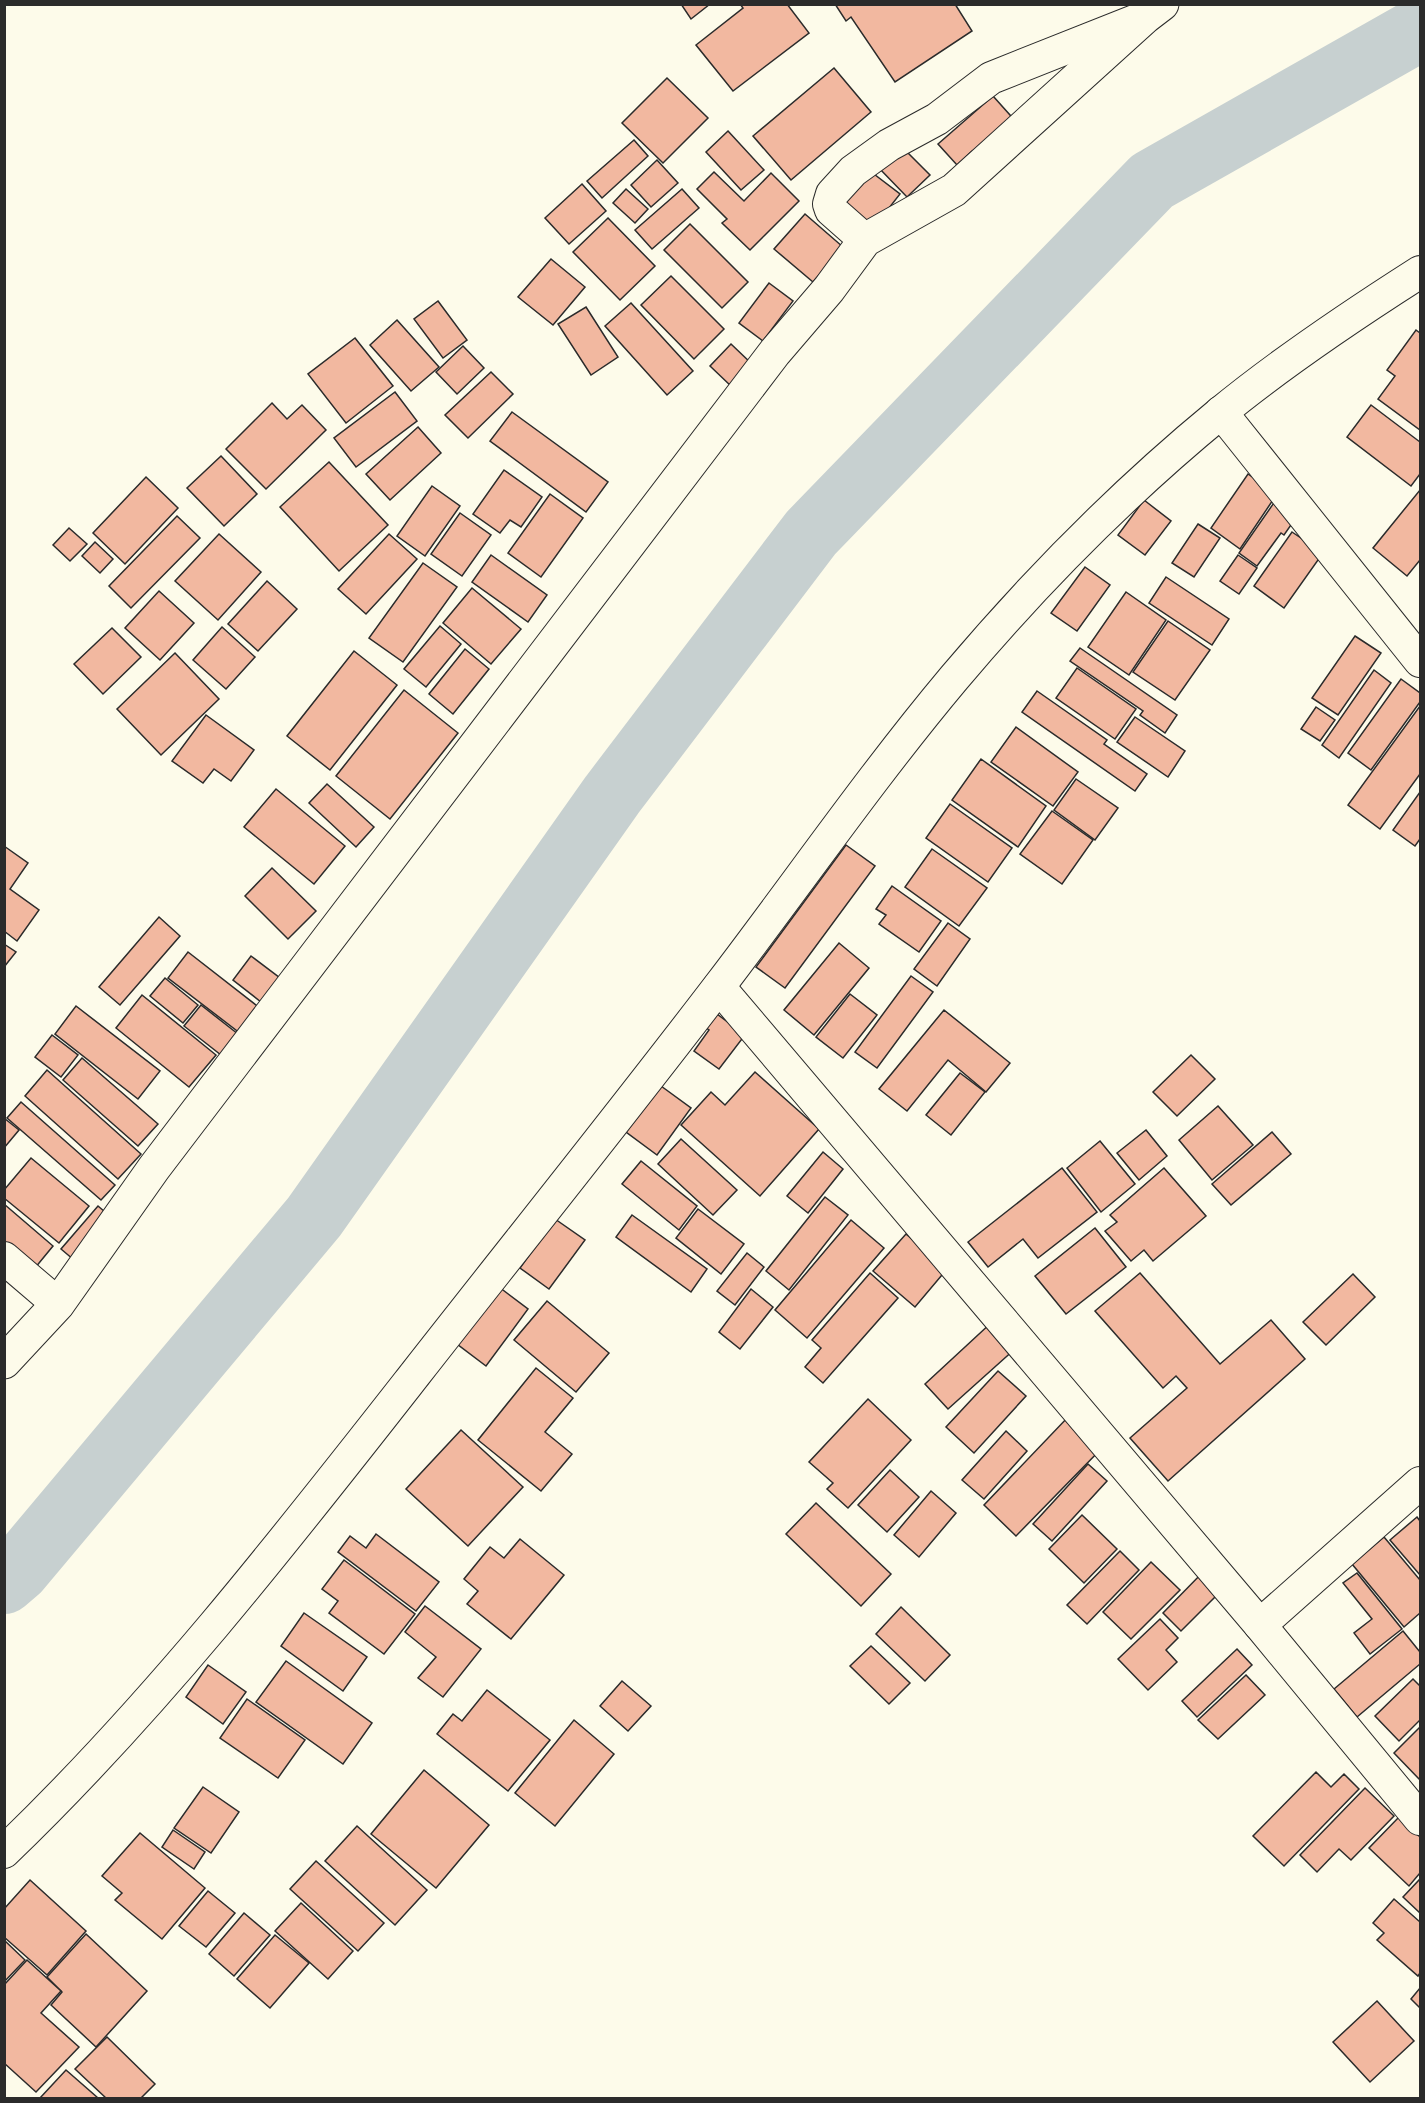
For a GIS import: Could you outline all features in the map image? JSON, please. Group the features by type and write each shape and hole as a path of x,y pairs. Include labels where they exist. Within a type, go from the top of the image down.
{"street":[{"path":"4,1362 58,1304 176,1140 775,352 829,289 865,240 954,190 1153,11"},
{"path":"865,240 831,210 829,204 832,194 853,171 889,145 938,119 991,78 1153,11"},
{"path":"4,1852 119,1733 207,1636 282,1544 719,987 889,759 956,675 1043,579 1130,492 1221,412 1297,354 1420,272"},
{"path":"1221,412 1420,661"},
{"path":"719,987 1260,1625 1420,1819"},
{"path":"4,1258 58,1304"},
{"path":"1260,1625 1420,1483"}],"building":[{"path":"681,4 710,4 691,19"},
{"path":"740,4 787,4 809,33 733,91 696,45 743,8"},
{"path":"835,4 955,4 972,31 895,82 851,17 846,21"},
{"path":"834,68 871,112 791,180 753,136"},
{"path":"667,78 708,118 663,163 622,123"},
{"path":"993,96 1018,124 972,151 957,165 938,144"},
{"path":"728,131 764,170 741,190 706,152"},
{"path":"634,140 648,156 602,198 587,181"},
{"path":"900,145 930,175 907,197 878,167"},
{"path":"657,160 678,183 651,207 631,185"},
{"path":"866,168 900,194 871,231 837,204"},
{"path":"714,172 744,201 771,173 799,201 750,250 722,223 727,219 697,189"},
{"path":"582,184 606,211 569,244 545,218"},
{"path":"626,189 648,209 635,223 613,203"},
{"path":"682,189 699,208 652,249 635,230"},
{"path":"805,214 843,247 813,282 774,249"},
{"path":"608,218 655,266 620,300 573,252"},
{"path":"690,224 748,282 722,308 664,250"},
{"path":"551,259 585,287 553,325 518,297"},
{"path":"671,276 724,329 694,359 641,305"},
{"path":"769,283 793,301 763,341 739,323"},
{"path":"438,301 467,340 443,358 414,319"},
{"path":"631,303 693,371 667,395 605,326"},
{"path":"586,307 618,357 591,375 558,324"},
{"path":"397,320 439,367 411,391 370,345"},
{"path":"1416,330 1420,333 1420,430 1378,399 1395,376 1387,370"},
{"path":"355,338 393,386 346,423 308,374"},
{"path":"731,344 753,365 732,387 710,366"},
{"path":"463,346 484,368 457,394 436,372"},
{"path":"491,372 513,394 468,438 445,415"},
{"path":"395,392 417,421 356,467 334,438"},
{"path":"272,403 287,419 302,405 326,430 266,489 226,449"},
{"path":"1371,405 1420,442 1420,474 1411,486 1347,437"},
{"path":"512,412 608,482 586,512 490,441"},
{"path":"418,427 441,453 390,500 366,474"},
{"path":"221,456 257,494 224,526 187,488"},
{"path":"329,462 388,525 339,571 280,507"},
{"path":"504,470 542,497 521,527 510,520 500,533 473,514"},
{"path":"1248,474 1277,494 1240,549 1211,528"},
{"path":"146,477 178,508 125,564 93,533"},
{"path":"432,486 460,506 425,556 397,536"},
{"path":"1420,490 1420,560 1407,576 1373,548"},
{"path":"550,494 583,518 541,577 508,553"},
{"path":"1278,497 1300,512 1284,535 1281,533 1257,566 1239,553"},
{"path":"1144,500 1171,521 1145,555 1118,535"},
{"path":"460,513 491,535 462,576 431,554"},
{"path":"177,516 200,538 131,608 109,586"},
{"path":"1198,524 1220,538 1194,577 1172,563"},
{"path":"69,528 87,544 70,561 53,545"},
{"path":"1292,532 1323,553 1284,608 1254,586"},
{"path":"219,534 261,572 218,620 175,581"},
{"path":"389,534 417,559 366,614 338,589"},
{"path":"95,542 113,559 100,573 82,556"},
{"path":"491,555 547,595 528,622 472,582"},
{"path":"1238,555 1257,568 1239,594 1220,581"},
{"path":"423,563 457,587 403,662 369,638"},
{"path":"1085,567 1110,585 1077,631 1051,613"},
{"path":"1166,577 1229,619 1212,645 1149,603"},
{"path":"267,581 297,609 258,651 228,624"},
{"path":"472,588 521,629 491,664 443,623"},
{"path":"159,591 194,623 160,660 125,628"},
{"path":"1126,592 1166,620 1129,675 1088,647"},
{"path":"1168,621 1210,650 1175,700 1133,672"},
{"path":"440,626 461,644 426,687 404,669"},
{"path":"222,627 255,657 226,689 193,660"},
{"path":"112,628 141,657 103,694 74,664"},
{"path":"1355,636 1381,653 1338,715 1312,698"},
{"path":"1080,648 1177,715 1165,733 1140,715 1143,711 1070,661"},
{"path":"465,649 489,669 453,714 429,694"},
{"path":"354,651 397,685 330,770 287,736"},
{"path":"175,653 219,699 161,755 117,709"},
{"path":"1077,668 1136,709 1115,739 1056,698"},
{"path":"1374,670 1391,683 1339,758 1322,745"},
{"path":"1401,679 1420,693 1420,702 1371,770 1348,753"},
{"path":"404,690 458,733 390,819 336,776"},
{"path":"1037,691 1107,740 1104,744 1147,774 1135,791 1022,712"},
{"path":"1420,706 1420,774 1380,829 1348,805"},
{"path":"1316,707 1335,720 1320,741 1301,729"},
{"path":"206,715 254,750 231,781 214,769 203,783 172,761"},
{"path":"1135,717 1185,751 1168,777 1117,742"},
{"path":"1016,727 1078,772 1053,806 991,762"},
{"path":"981,759 1046,806 1018,847 952,800"},
{"path":"1076,779 1118,808 1095,840 1054,810"},
{"path":"327,784 374,827 356,847 309,803"},
{"path":"276,789 345,846 314,884 244,827"},
{"path":"1420,792 1420,839 1415,846 1393,830"},
{"path":"950,804 1012,848 988,882 926,838"},
{"path":"1052,811 1093,840 1062,884 1020,854"},
{"path":"846,845 875,866 785,988 756,967"},
{"path":"4,846 28,863 10,889 39,910 17,941 4,931"},
{"path":"932,849 987,888 959,926 905,887"},
{"path":"272,868 316,911 288,939 245,896"},
{"path":"892,886 941,921 919,952 879,924 886,915 876,909"},
{"path":"159,917 180,936 120,1005 99,987"},
{"path":"948,923 970,939 937,986 914,969"},
{"path":"839,943 869,968 814,1035 784,1010"},
{"path":"4,944 16,952 4,967"},
{"path":"188,952 265,1012 245,1037 168,978"},
{"path":"251,956 280,978 261,1002 233,980"},
{"path":"911,976 933,992 877,1068 855,1052"},
{"path":"165,978 198,1005 183,1023 150,996"},
{"path":"850,994 877,1015 843,1058 816,1037"},
{"path":"142,995 216,1055 189,1087 116,1028"},
{"path":"201,1005 238,1034 221,1055 184,1026"},
{"path":"76,1006 160,1071 138,1099 55,1034"},
{"path":"944,1010 1010,1063 986,1092 948,1060 907,1111 879,1089"},
{"path":"713,1011 745,1035 719,1069 694,1051 709,1030 702,1025"},
{"path":"52,1035 78,1055 61,1077 35,1057"},
{"path":"1191,1055 1215,1079 1177,1116 1153,1092"},
{"path":"82,1058 158,1124 138,1146 63,1080"},
{"path":"47,1070 141,1154 118,1179 25,1096"},
{"path":"755,1072 819,1129 760,1196 681,1125 711,1092 725,1105"},
{"path":"960,1073 985,1092 951,1135 926,1115"},
{"path":"661,1086 691,1108 657,1155 626,1132"},
{"path":"21,1102 115,1185 101,1200 7,1118"},
{"path":"1218,1106 1253,1145 1212,1180 1179,1140"},
{"path":"4,1118 19,1130 4,1148"},
{"path":"1146,1130 1167,1156 1139,1180 1117,1153"},
{"path":"1272,1132 1291,1154 1231,1205 1212,1184"},
{"path":"681,1139 737,1190 713,1215 658,1164"},
{"path":"1100,1141 1135,1184 1101,1212 1067,1168"},
{"path":"823,1152 843,1169 808,1213 787,1196"},
{"path":"31,1158 89,1206 59,1243 4,1198 4,1190"},
{"path":"641,1161 697,1206 679,1230 622,1184"},
{"path":"1062,1168 1097,1212 1038,1258 1023,1239 988,1267 968,1242"},
{"path":"1164,1168 1206,1216 1153,1261 1144,1250 1131,1261 1105,1231 1117,1222 1110,1215"},
{"path":"825,1197 848,1215 789,1290 766,1271"},
{"path":"4,1204 53,1246 30,1274 4,1253"},
{"path":"98,1206 111,1217 74,1260 61,1249"},
{"path":"698,1209 744,1244 721,1274 676,1238"},
{"path":"632,1215 707,1269 691,1292 616,1237"},
{"path":"555,1219 585,1240 549,1289 520,1268"},
{"path":"851,1220 884,1248 807,1338 775,1310"},
{"path":"1095,1228 1126,1267 1066,1314 1035,1276"},
{"path":"906,1234 947,1269 915,1307 873,1271"},
{"path":"747,1253 764,1267 735,1305 717,1291"},
{"path":"870,1273 898,1298 823,1383 805,1367 821,1348 812,1340"},
{"path":"1140,1273 1220,1364 1271,1320 1305,1359 1168,1481 1130,1438 1187,1388 1176,1376 1163,1388 1095,1311"},
{"path":"1353,1274 1375,1297 1326,1345 1303,1322"},
{"path":"499,1287 528,1309 486,1366 457,1344"},
{"path":"751,1289 773,1307 740,1349 719,1332"},
{"path":"547,1301 609,1353 576,1392 514,1340"},
{"path":"992,1322 1016,1348 948,1409 925,1384"},
{"path":"536,1368 573,1398 545,1432 572,1454 541,1491 478,1440"},
{"path":"998,1371 1026,1396 974,1453 946,1427"},
{"path":"868,1399 911,1440 848,1508 827,1489 833,1483 809,1462"},
{"path":"1069,1416 1102,1448 1016,1536 984,1505"},
{"path":"461,1430 523,1487 468,1546 406,1489"},
{"path":"1006,1431 1027,1451 984,1499 962,1480"},
{"path":"1088,1464 1107,1481 1052,1541 1033,1524"},
{"path":"890,1470 919,1497 887,1532 858,1505"},
{"path":"931,1491 956,1513 919,1557 894,1535"},
{"path":"816,1503 891,1574 861,1606 786,1534"},
{"path":"1082,1515 1117,1549 1084,1583 1049,1549"},
{"path":"1417,1517 1420,1521 1420,1575 1390,1540"},
{"path":"376,1534 439,1582 416,1611 338,1552 350,1536 366,1548"},
{"path":"1384,1537 1420,1580 1420,1613 1404,1627 1352,1564"},
{"path":"520,1539 564,1575 511,1639 467,1604 478,1591 464,1579 490,1547 504,1558"},
{"path":"1120,1551 1139,1570 1087,1624 1067,1605"},
{"path":"344,1560 415,1614 384,1654 329,1613 338,1601 322,1589"},
{"path":"1151,1562 1180,1590 1131,1639 1103,1612"},
{"path":"1203,1572 1221,1591 1181,1631 1163,1613"},
{"path":"1357,1573 1402,1629 1370,1654 1354,1633 1372,1619 1343,1583"},
{"path":"425,1606 481,1649 443,1697 418,1678 436,1657 405,1632"},
{"path":"901,1607 950,1655 925,1681 876,1634"},
{"path":"304,1613 367,1657 343,1691 281,1646"},
{"path":"1160,1619 1178,1638 1166,1650 1177,1662 1148,1690 1118,1659"},
{"path":"1403,1631 1420,1652 1420,1664 1357,1717 1334,1689"},
{"path":"871,1646 910,1683 889,1704 850,1666"},
{"path":"1237,1649 1252,1665 1197,1717 1182,1701"},
{"path":"286,1661 372,1723 343,1764 256,1702"},
{"path":"208,1665 246,1692 223,1724 186,1697"},
{"path":"1246,1675 1265,1695 1218,1739 1198,1720"},
{"path":"1413,1679 1420,1686 1420,1720 1399,1741 1375,1716"},
{"path":"622,1681 651,1706 628,1731 600,1706"},
{"path":"487,1690 550,1740 508,1791 437,1734 453,1714 462,1721"},
{"path":"247,1699 305,1740 278,1778 220,1738"},
{"path":"574,1720 614,1754 555,1826 515,1793"},
{"path":"1420,1727 1420,1780 1394,1753"},
{"path":"424,1770 489,1825 436,1888 371,1834"},
{"path":"1316,1772 1331,1787 1344,1774 1359,1789 1284,1866 1253,1836"},
{"path":"203,1787 239,1812 211,1853 174,1828"},
{"path":"1365,1788 1394,1816 1351,1860 1339,1849 1317,1872 1300,1855"},
{"path":"1399,1817 1420,1837 1420,1873 1409,1886 1369,1848"},
{"path":"357,1826 427,1890 395,1925 325,1861"},
{"path":"173,1830 205,1852 194,1869 162,1847"},
{"path":"140,1833 205,1888 162,1939 115,1900 122,1893 102,1876"},
{"path":"316,1861 384,1923 358,1951 290,1889"},
{"path":"1420,1879 1420,1913 1403,1897"},
{"path":"30,1880 86,1931 47,1975 4,1937 4,1909"},
{"path":"208,1891 235,1913 206,1947 179,1926"},
{"path":"1394,1899 1420,1922 1420,1973 1418,1976 1377,1940 1384,1933 1373,1923"},
{"path":"301,1903 353,1951 328,1979 275,1931"},
{"path":"244,1913 270,1935 234,1976 209,1954"},
{"path":"86,1934 147,1991 96,2047 51,2005 62,1992 47,1977"},
{"path":"275,1935 309,1963 270,2008 237,1979"},
{"path":"4,1940 25,1960 4,1982"},
{"path":"27,1960 61,1991 41,2013 79,2047 36,2092 4,2063 4,1985"},
{"path":"1420,1988 1420,2008 1411,1999"},
{"path":"1377,2001 1414,2041 1370,2082 1333,2042"},
{"path":"107,2037 155,2084 141,2098 106,2098 75,2069"},
{"path":"66,2070 98,2098 40,2098"}],"waterway":[{"path":"4,1582 18,1570 314,1217 612,795 811,533 1152,181 1420,29"}]}
